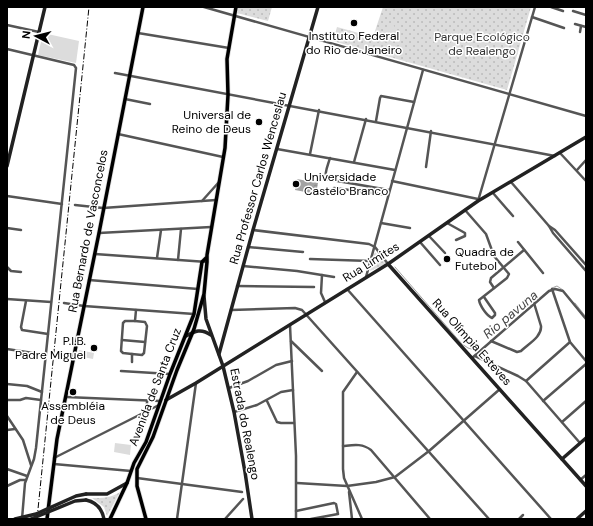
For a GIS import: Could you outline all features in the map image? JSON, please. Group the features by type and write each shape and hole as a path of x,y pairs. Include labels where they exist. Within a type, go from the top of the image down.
{"main road":[{"name":"Rua Bernardo de Vasconcelos","path":"47,519 54,458 142,7"},
{"name":"Avenida de Santa Cruz","path":"146,519 137,486 137,469 153,437 165,400 192,333 204,294 211,227 224,157 228,95 227,64 236,7"},
{"path":"202,262 207,260"},
{"name":"Avenida de Santa Cruz","path":"110,519 131,471 146,442 170,374 194,314 202,262"},
{"path":"127,483 137,486"}],"street":[{"path":"7,166 45,7"},
{"path":"204,7 586,116"},
{"name":"Rua Professor Carlos Wenceslau","path":"219,354 248,247 318,7"},
{"path":"392,181 478,200 535,7"},
{"path":"551,7 563,11"},
{"path":"573,12 586,15"},
{"path":"532,17 564,28"},
{"path":"575,24 586,28"},
{"path":"7,25 39,32"},
{"path":"580,32 582,26"},
{"path":"138,33 229,48"},
{"path":"7,49 74,65 76,68 36,448 26,480 22,519"},
{"path":"366,277 423,70"},
{"path":"115,73 228,95 319,110 555,156"},
{"path":"376,121 380,98 382,96 415,102"},
{"path":"125,99 150,104"},
{"path":"310,154 319,110"},
{"path":"354,162 366,119"},
{"path":"426,167 431,132"},
{"path":"117,135 224,157"},
{"name":"Rua Limites","path":"165,400 388,264 478,200 493,193 586,137"},
{"path":"277,149 395,170"},
{"path":"560,153 586,181"},
{"path":"330,158 326,170 326,179 390,190"},
{"path":"577,170 586,160"},
{"path":"202,201 219,181"},
{"path":"511,182 586,272"},
{"path":"334,188 388,196"},
{"path":"493,193 513,216"},
{"path":"7,196 62,204"},
{"path":"75,205 103,208 216,200"},
{"path":"465,210 488,238 494,256 509,273 509,275 494,288 484,297 479,302 492,318 495,313 484,297"},
{"path":"448,222 465,233 465,236 456,240"},
{"path":"381,223 410,228"},
{"path":"99,233 211,227"},
{"path":"7,228 21,230"},
{"path":"550,228 555,230 586,265"},
{"path":"178,260 181,229"},
{"path":"158,258 160,230"},
{"path":"253,230 366,244 375,247"},
{"path":"429,236 445,253"},
{"path":"420,242 440,265"},
{"path":"518,242 543,273"},
{"path":"248,247 303,252"},
{"name":"Rua Olímpia Esteves","path":"375,247 388,264 474,357 500,389 586,486"},
{"path":"494,288 490,280 524,250"},
{"path":"94,254 202,262"},
{"path":"310,259 370,261"},
{"path":"243,266 297,271 334,277"},
{"path":"7,267 11,271 20,272"},
{"path":"322,275 320,293 325,302"},
{"path":"89,280 198,289"},
{"path":"238,286 314,287"},
{"path":"347,289 551,519"},
{"path":"543,401 586,362 570,342 552,289"},
{"path":"580,443 526,381 474,357 534,303 552,289 561,290 586,319"},
{"name":"Estrada do Realengo","path":"204,294 204,315 223,366 234,412 252,519"},
{"path":"7,302 7,299 52,302"},
{"path":"26,301 21,329 48,334"},
{"path":"64,303 84,306 194,314"},
{"path":"491,342 517,352 539,334 542,330 534,303"},
{"path":"231,310 299,309 306,314 489,519"},
{"path":"135,321 136,310"},
{"path":"135,321 146,323 144,354 121,352 122,340 124,322 135,321"},
{"path":"290,324 292,341 297,483 296,519"},
{"path":"186,336 196,331 204,331 212,336"},
{"path":"122,340 145,342"},
{"path":"292,341 322,371"},
{"path":"214,343 218,345 222,342"},
{"path":"526,381 570,342"},
{"path":"7,349 46,355"},
{"path":"132,354 132,362"},
{"path":"228,388 248,381 276,365 292,361"},
{"path":"122,371 170,374"},
{"path":"357,372 343,392 343,475 362,519"},
{"path":"177,519 196,382"},
{"path":"7,384 27,386 42,392"},
{"path":"297,483 348,487 395,477 429,451 500,389"},
{"path":"234,412 267,401 282,392 293,390"},
{"path":"66,397 160,403"},
{"path":"7,400 20,400 25,398 41,400"},
{"path":"147,401 147,410"},
{"path":"267,401 277,422 281,424 294,423"},
{"path":"562,422 586,401"},
{"path":"54,458 160,403"},
{"path":"7,416 26,445 31,466"},
{"path":"7,430 15,428"},
{"path":"562,459 586,438"},
{"path":"343,446 359,445 368,447 430,519"},
{"path":"53,464 131,471"},
{"path":"7,469 27,476"},
{"path":"580,480 586,475"},
{"path":"137,478 242,492"},
{"path":"137,486 142,478"},
{"path":"7,486 20,480 26,480"},
{"path":"15,519 36,514 76,496 86,494 107,494 127,483"},
{"path":"242,492 247,487"},
{"path":"348,487 352,519"},
{"path":"242,492 243,499"},
{"path":"243,499 250,500"},
{"path":"225,519 243,499"},
{"path":"31,519 74,501 86,500 100,508 104,519"},
{"path":"296,511 335,503 338,514 311,519"},
{"path":"578,518 586,511"},
{"path":"519,519 523,515"}],"green space":[{"path":"238,7 272,7 268,21 237,13"},
{"name":"Parque Ecológico de Realengo","path":"383,7 531,7 507,90 333,41 337,27 373,37"},
{"path":"394,25 395,29 392,30 393,34 384,37 383,32 387,31 386,27"},
{"path":"43,33 79,41 76,63 38,55"},
{"path":"375,252 386,264 370,271"},
{"path":"79,350 94,353 93,359 78,356"},
{"path":"115,443 131,445 130,455 114,452"},
{"path":"120,492 107,516 104,507 92,498 110,497"}],"water":[{"path":"297,179 318,183 316,194 295,190"}],"waterway":[{"name":"Rio pavuna","path":"395,267 462,344 468,348 479,351"},
{"name":"Rio pavuna","path":"552,288 557,286 563,290"},
{"name":"Rio pavuna","path":"575,303 586,317"}],"railway":[{"path":"37,519 89,7"}],"place":[{"name":"Instituto Federal do Rio de Janeiro","path":"354,23"},
{"name":"Universal de Reino de Deus","path":"259,122"},
{"name":"Universidade Castelo Branco","path":"296,184"},
{"name":"Quadra de Futebol","path":"447,259"},
{"name":"P.I.B. Padre Miguel","path":"94,348"},
{"name":"Assembléia de Deus","path":"73,392"}]}
